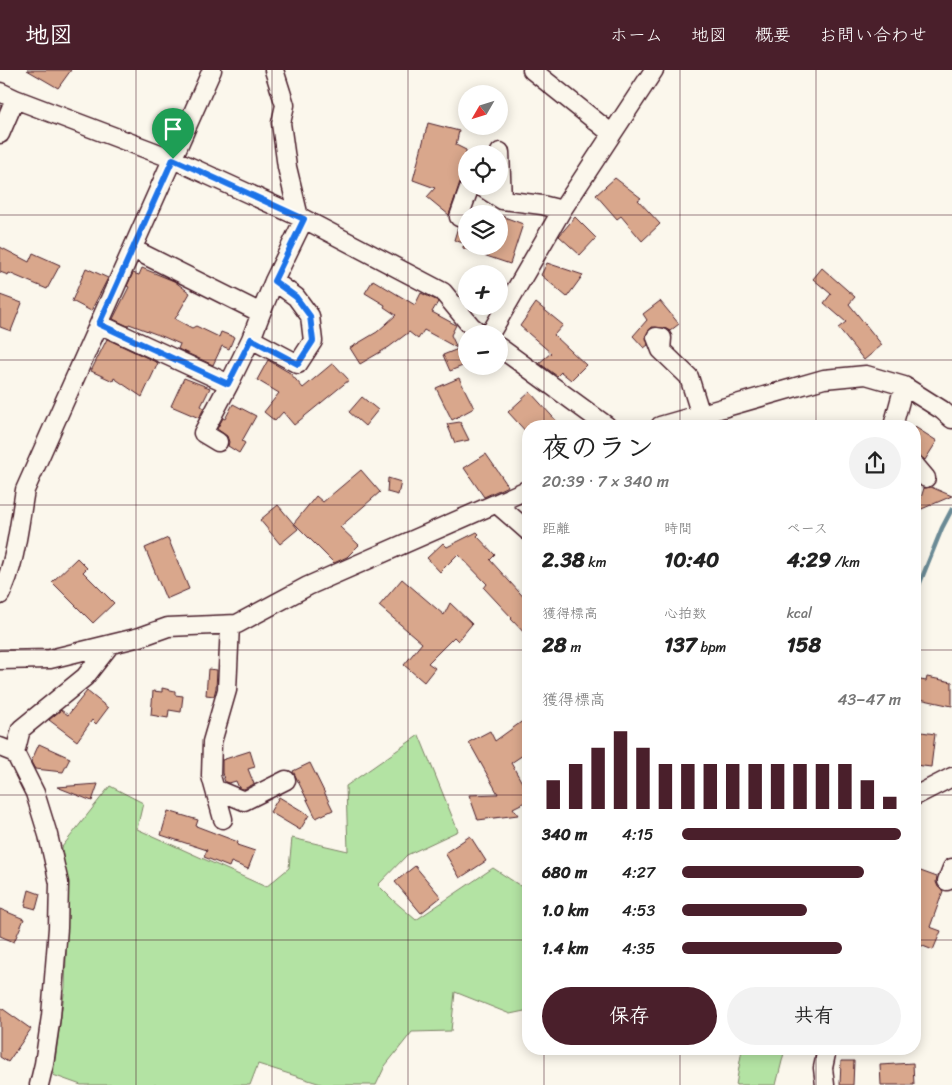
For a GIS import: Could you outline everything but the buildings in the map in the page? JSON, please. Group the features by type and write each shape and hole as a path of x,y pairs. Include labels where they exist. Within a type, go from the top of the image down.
{"street":[{"path":"0,594 5,585 14,550 25,490 212,70"},
{"path":"218,442 203,433 251,339 301,218 286,167 281,123 285,105 274,70"},
{"path":"532,70 612,134"},
{"path":"495,325 562,210 654,70"},
{"path":"0,134 7,95 173,159 301,218 443,292 470,325"},
{"path":"494,195 502,200 542,205 562,210"},
{"path":"502,195 502,200"},
{"path":"133,249 261,313"},
{"path":"251,339 298,364 313,341 310,316 296,297 274,281"},
{"path":"99,324 228,384"},
{"path":"660,350 690,377 702,420"},
{"path":"508,354 599,420"},
{"path":"705,420 824,379 866,375 904,386 942,410 952,419"},
{"path":"895,420 904,386"},
{"path":"0,660 50,658 110,645 168,627 237,624 308,586 522,492"},
{"path":"497,504 522,526"},
{"path":"223,819 211,776 212,742 227,690 230,625"},
{"path":"39,1085 51,1016 58,928 59,883 48,835 35,793 7,750 22,729 85,677 110,645"},
{"path":"921,793 952,777"},
{"path":"215,789 244,801 286,780"},
{"path":"921,803 952,791"},
{"path":"825,1055 823,1068 825,1085"}],"green space":[{"path":"419,735 458,831 407,855 378,885 416,920 493,868 522,887 522,1011 510,1014 455,992 451,1031 412,1032 385,1066 376,1085 324,1085 258,1064 250,1085 81,1085 53,1075 65,987 68,900 62,847 110,786 143,803 137,829 266,887 289,868 292,838 348,851 346,786"},
{"path":"741,1055 784,1055 776,1085 736,1085"}],"waterway":[{"path":"921,580 942,528 952,509"}],"route":[{"path":"173,159 304,219 274,281 296,297 310,316 313,341 298,364 251,339 228,384 99,324 173,159"}]}
